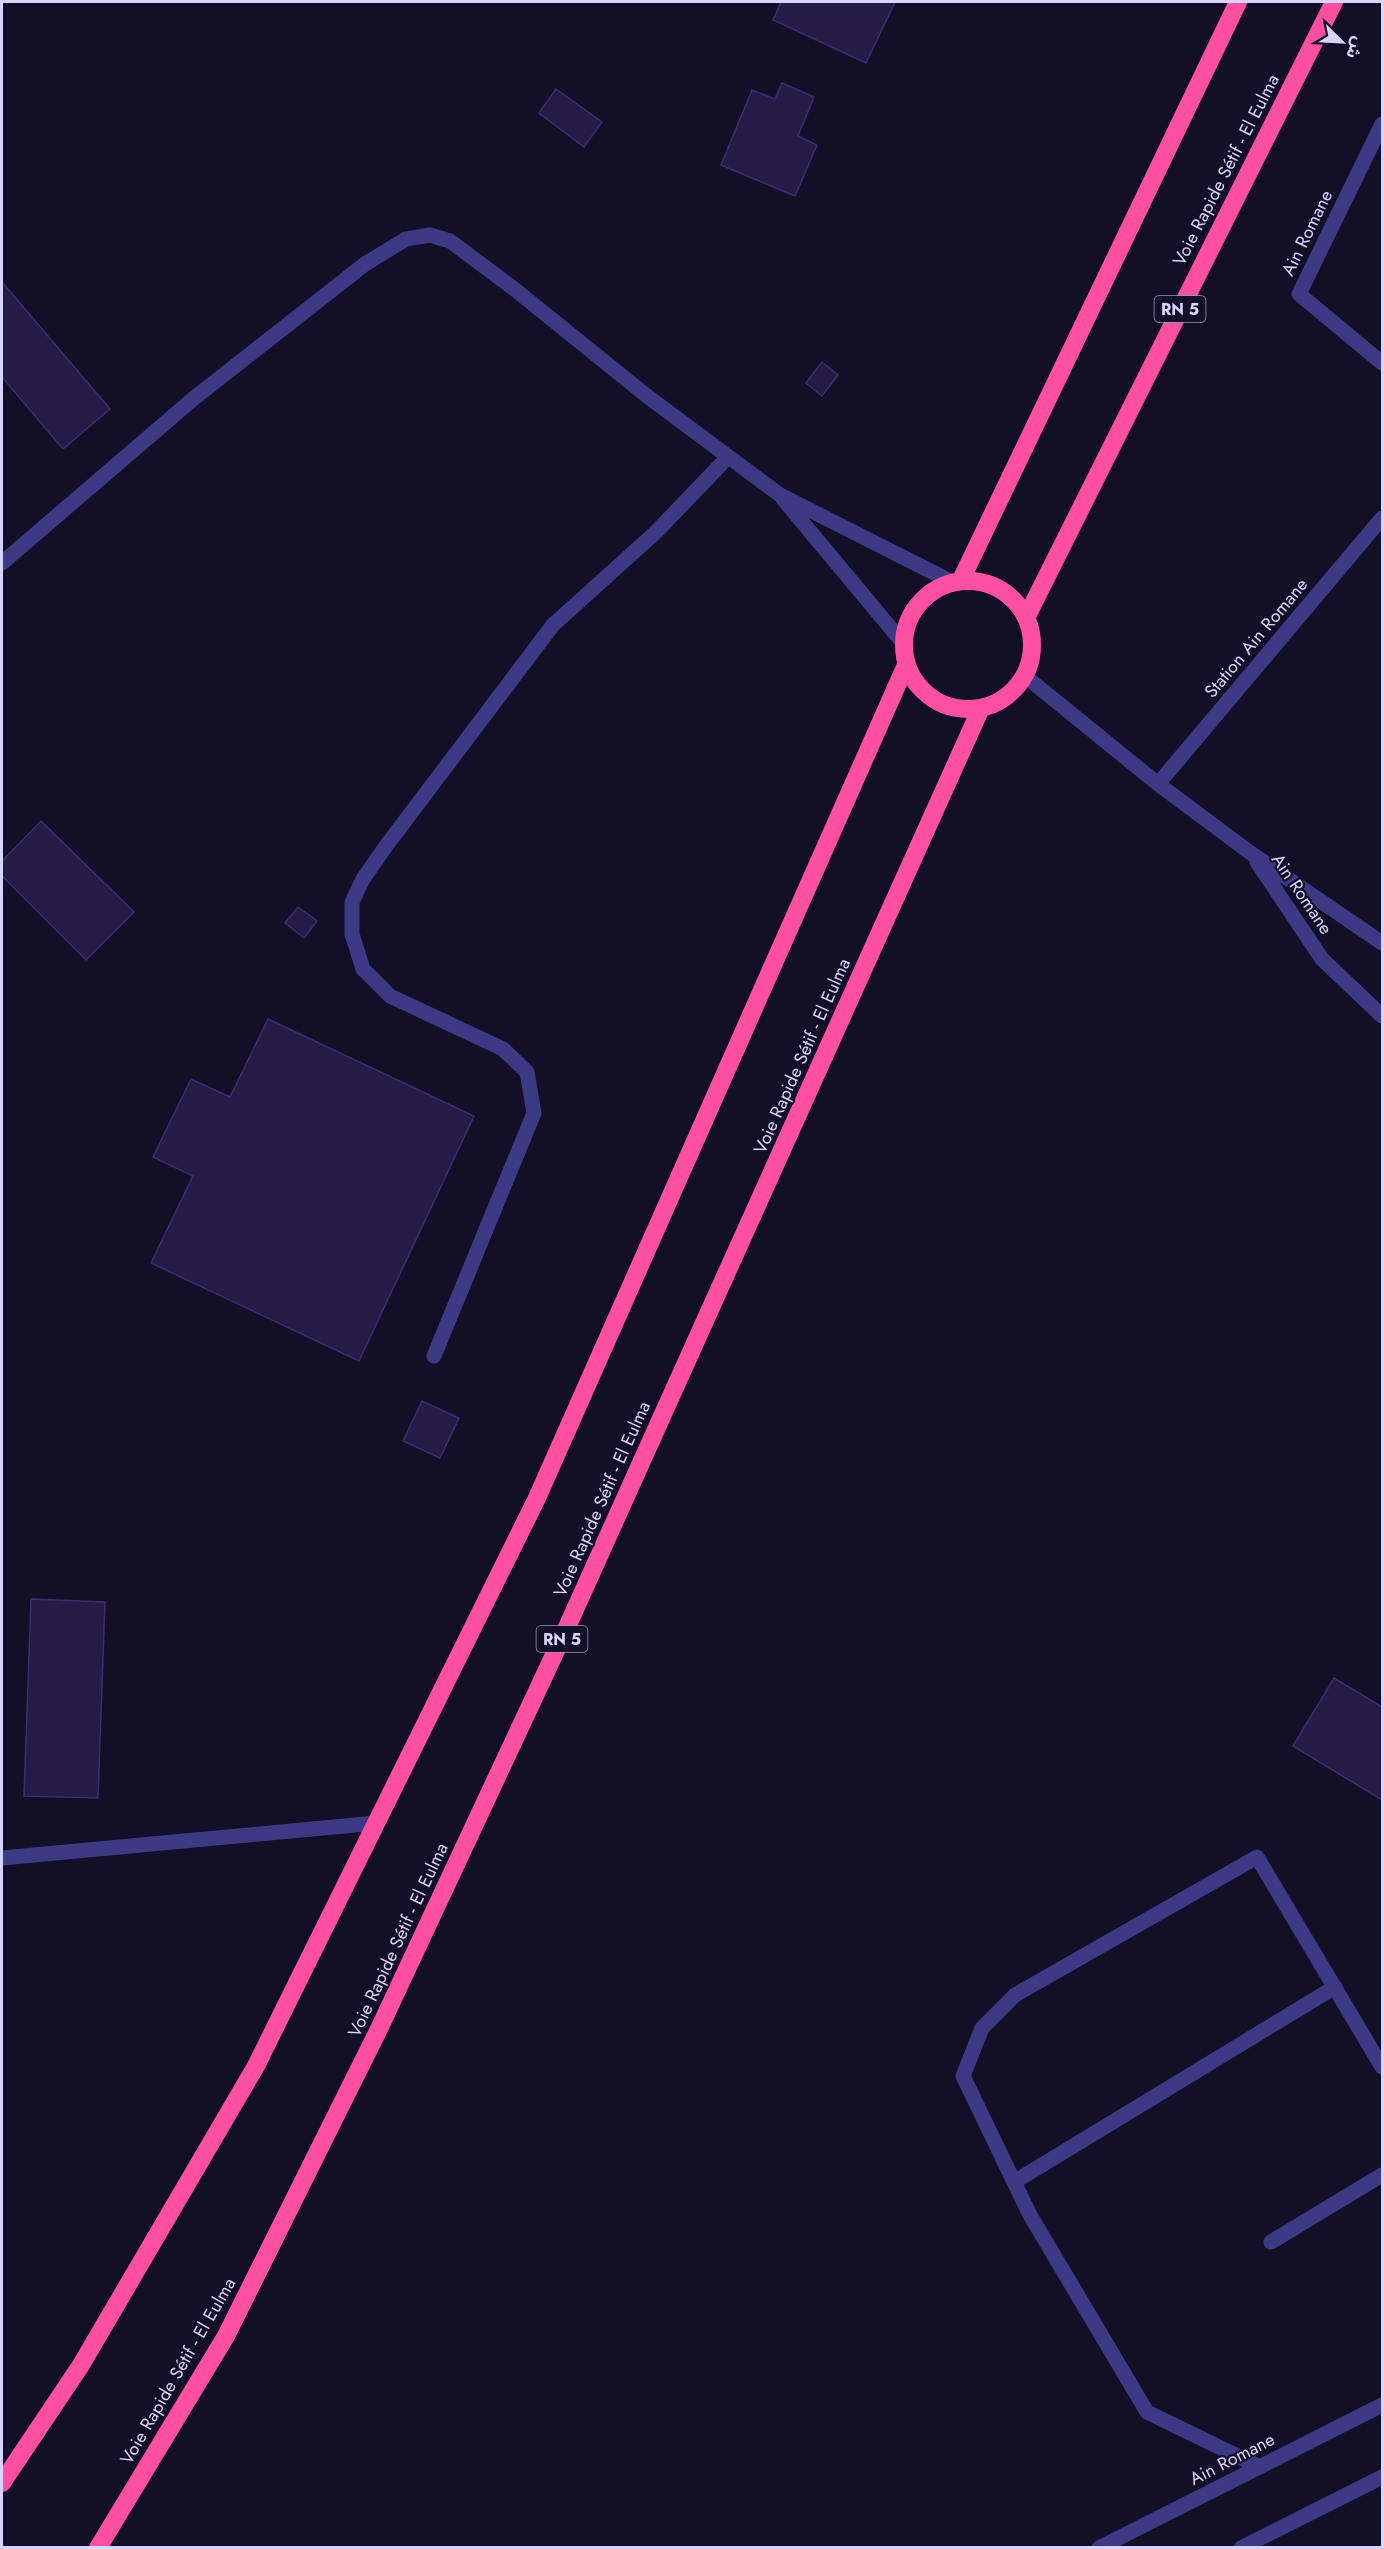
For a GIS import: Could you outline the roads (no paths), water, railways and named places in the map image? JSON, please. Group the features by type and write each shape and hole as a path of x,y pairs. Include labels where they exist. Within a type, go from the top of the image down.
{"highway":[{"path":"956,581 1238,2"},
{"name":"Voie Rapide Sétif - El Eulma","path":"1027,616 1334,2"},
{"path":"956,581 992,584 1018,603 1027,616 1032,636 1032,657 1025,676 1014,691 999,702 981,708 963,710 944,705 921,689 906,665 903,644 910,616 927,594 956,581"},
{"path":"2,2483 81,2365 256,2066 537,1498 906,665"},
{"name":"Voie Rapide Sétif - El Eulma","path":"98,2547 226,2336 379,2030 568,1625 981,708"}],"street":[{"name":"Ain Romane","path":"1383,124 1299,294 1383,363"},
{"path":"2,563 194,399 365,264 406,239 430,235 450,241 513,288 647,396 780,495 956,581"},
{"path":"434,1356 534,1113 527,1072 502,1049 390,996 363,969 352,934 352,902 363,879 393,837 553,625 656,532 728,457"},
{"path":"780,495 903,644"},
{"name":"Station Ain Romane","path":"1158,784 1383,518"},
{"path":"1025,676 1158,784 1252,854"},
{"name":"Ain Romane","path":"1252,854 1383,943"},
{"name":"Ain Romane","path":"1252,854 1322,959 1383,1016"},
{"path":"2,1857 376,1823"},
{"path":"1260,2467 1147,2412 1030,2215 963,2076 982,2028 1015,1995 1257,1857 1383,2067"},
{"path":"1014,2182 1335,1987"},
{"path":"1271,2242 1383,2175"},
{"name":"Ain Romane","path":"1099,2547 1383,2405"},
{"path":"1241,2547 1383,2477"}]}
